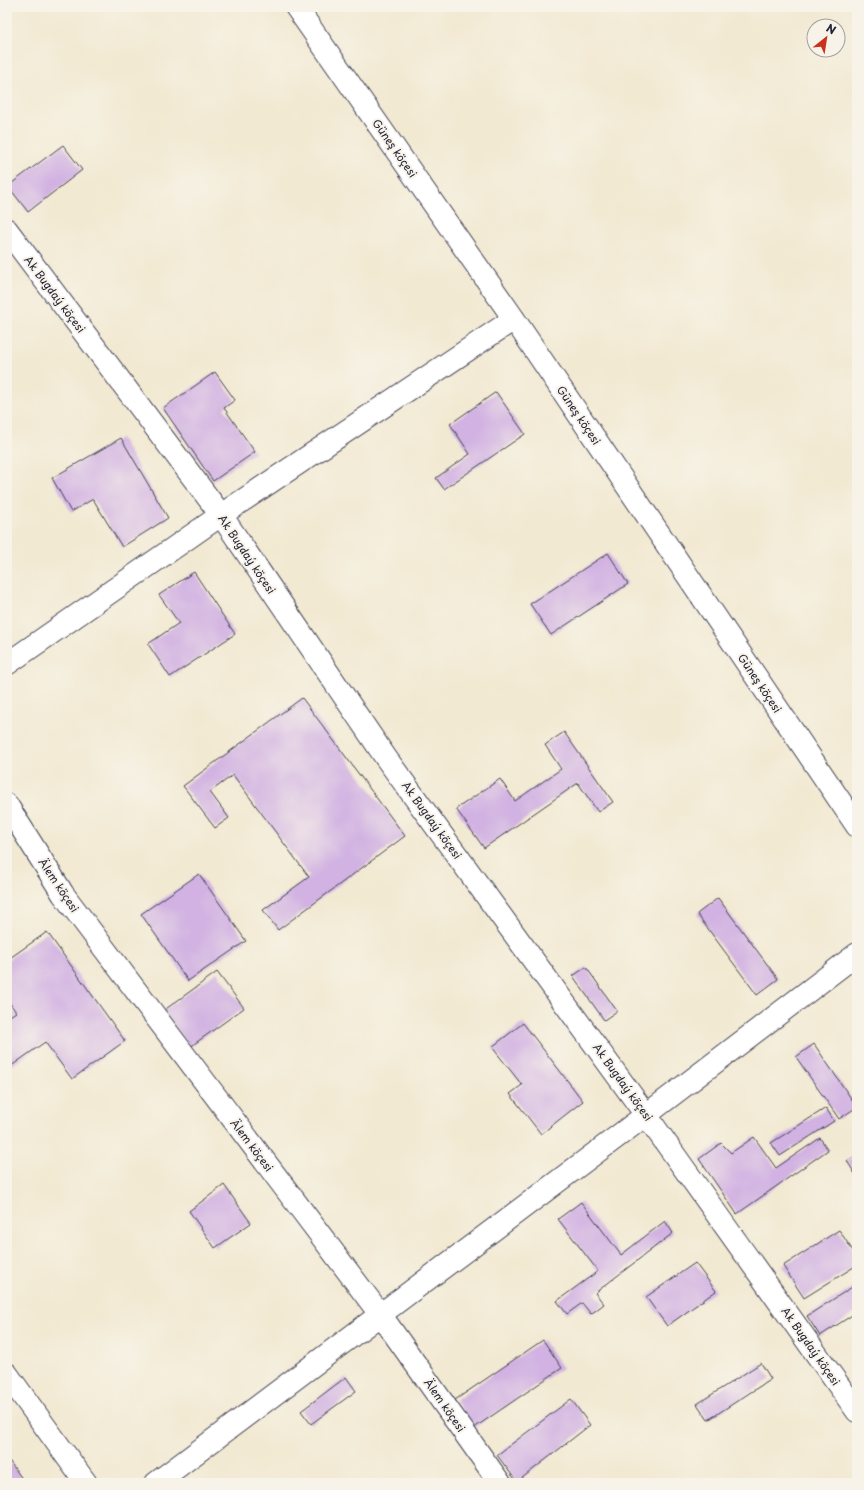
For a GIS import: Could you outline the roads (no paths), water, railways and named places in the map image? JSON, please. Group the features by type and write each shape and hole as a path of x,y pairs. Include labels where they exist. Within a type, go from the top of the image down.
{"street":[{"name":"Güneş köçesi","path":"296,7 514,319 857,826"},
{"name":"Ak Bugdaý köçesi","path":"7,230 221,515 386,758 646,1115 857,1411"},
{"path":"7,664 221,515 514,319"},
{"name":"Älem köçesi","path":"7,805 63,894 380,1314 500,1483"},
{"path":"156,1483 646,1115 857,954"},
{"path":"7,1374 86,1483"}]}
